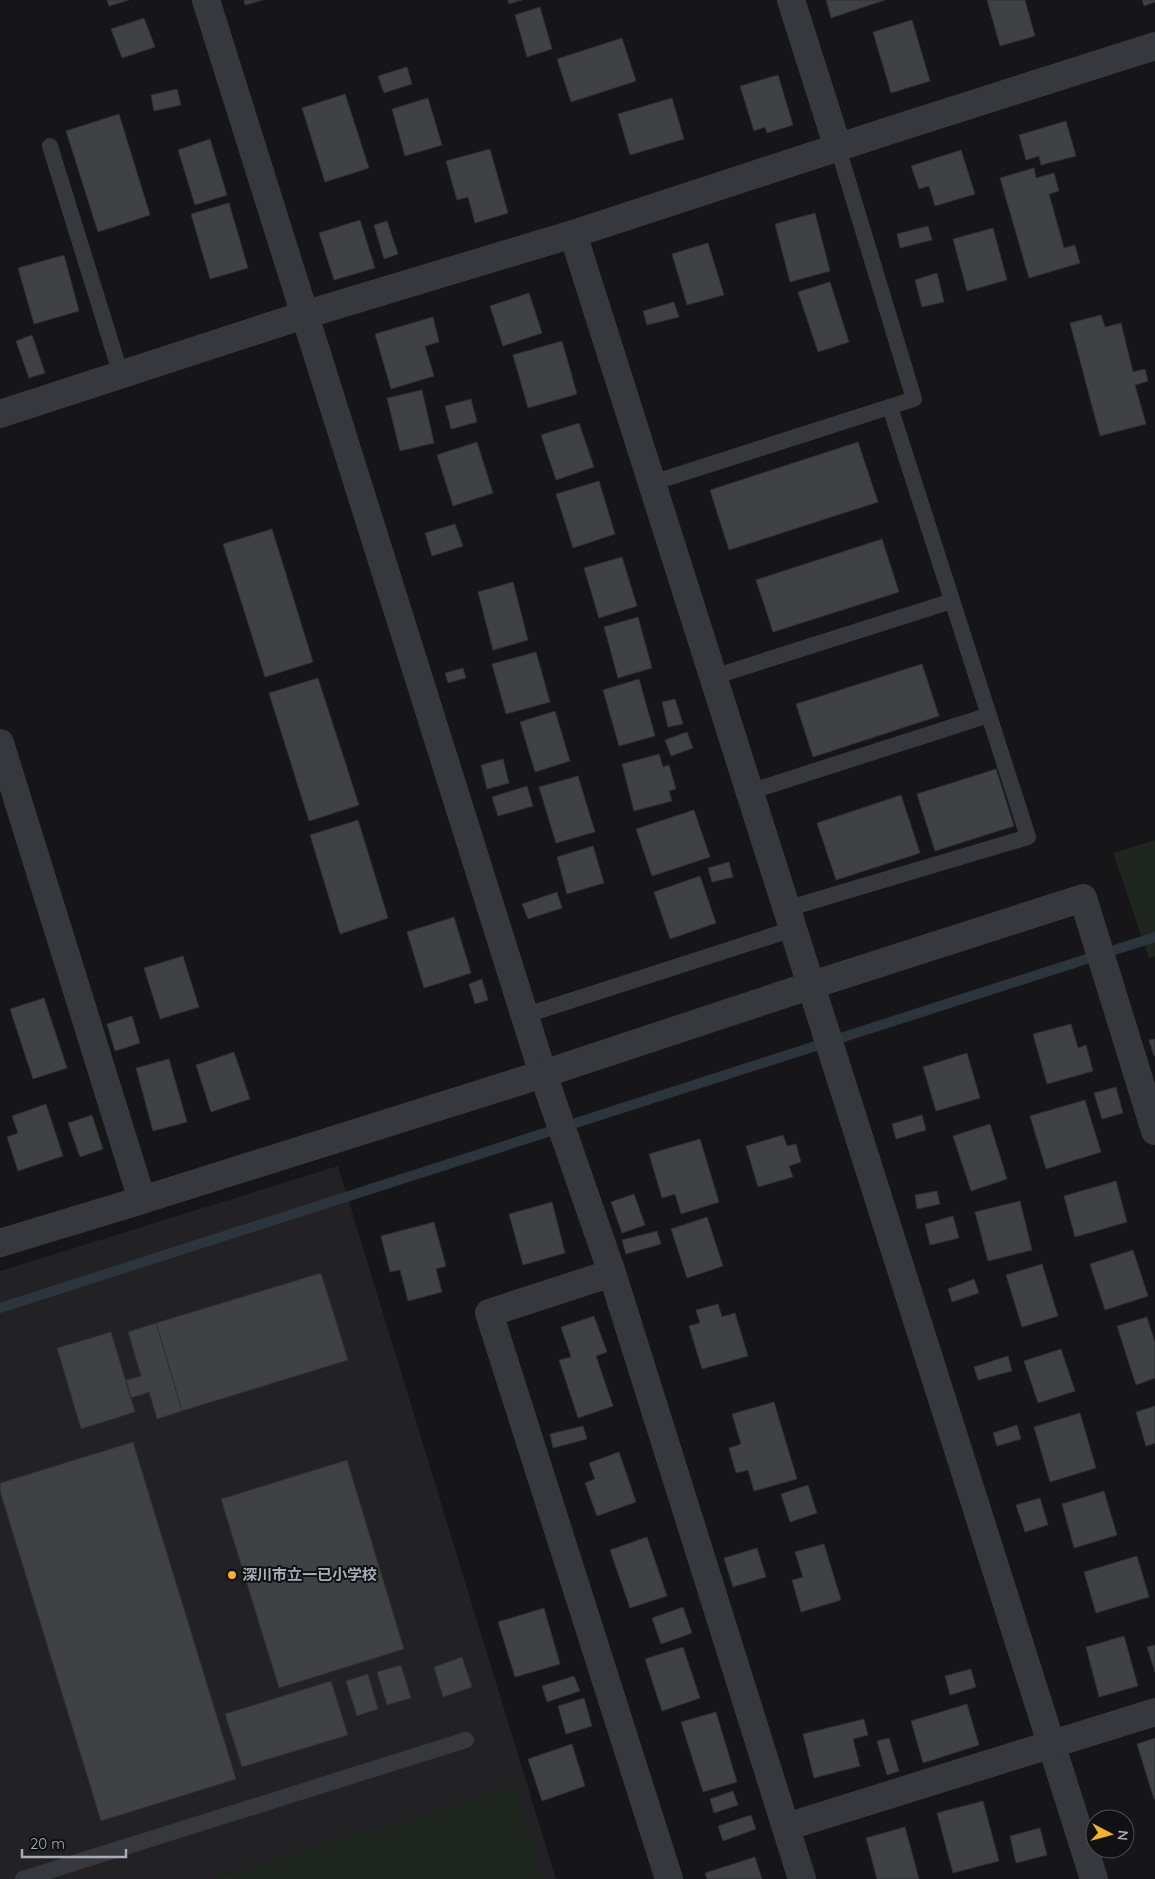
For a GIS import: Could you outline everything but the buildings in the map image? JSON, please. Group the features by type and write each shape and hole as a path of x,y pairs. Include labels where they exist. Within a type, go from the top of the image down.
{"street":[{"path":"206,0 543,1074 612,1273 802,1879"},
{"path":"791,0 838,148"},
{"path":"0,414 304,315 573,234 1155,46"},
{"path":"573,234 1094,1879"},
{"path":"0,743 142,1200"},
{"path":"0,1243 543,1074 1083,898 1155,1131"},
{"path":"612,1273 489,1313 669,1879"},
{"path":"786,1826 1155,1712"}],"lane":[{"path":"50,146 121,375"},
{"path":"652,483 914,399 838,148"},
{"path":"526,1015 790,919 1028,837 890,407"},
{"path":"713,677 952,601"},
{"path":"749,792 989,715"},
{"path":"23,1879 466,1740"}],"shaded area":[{"path":"1155,840 1155,956 1149,958 1113,853"},
{"name":"深川市立一已小学校","path":"338,1166 556,1879 0,1879 0,1271"},
{"path":"515,1786 543,1879 212,1879"}],"waterway":[{"path":"0,1308 1155,937"}],"place":[{"name":"深川市立一已小学校","path":"232,1575"}]}
